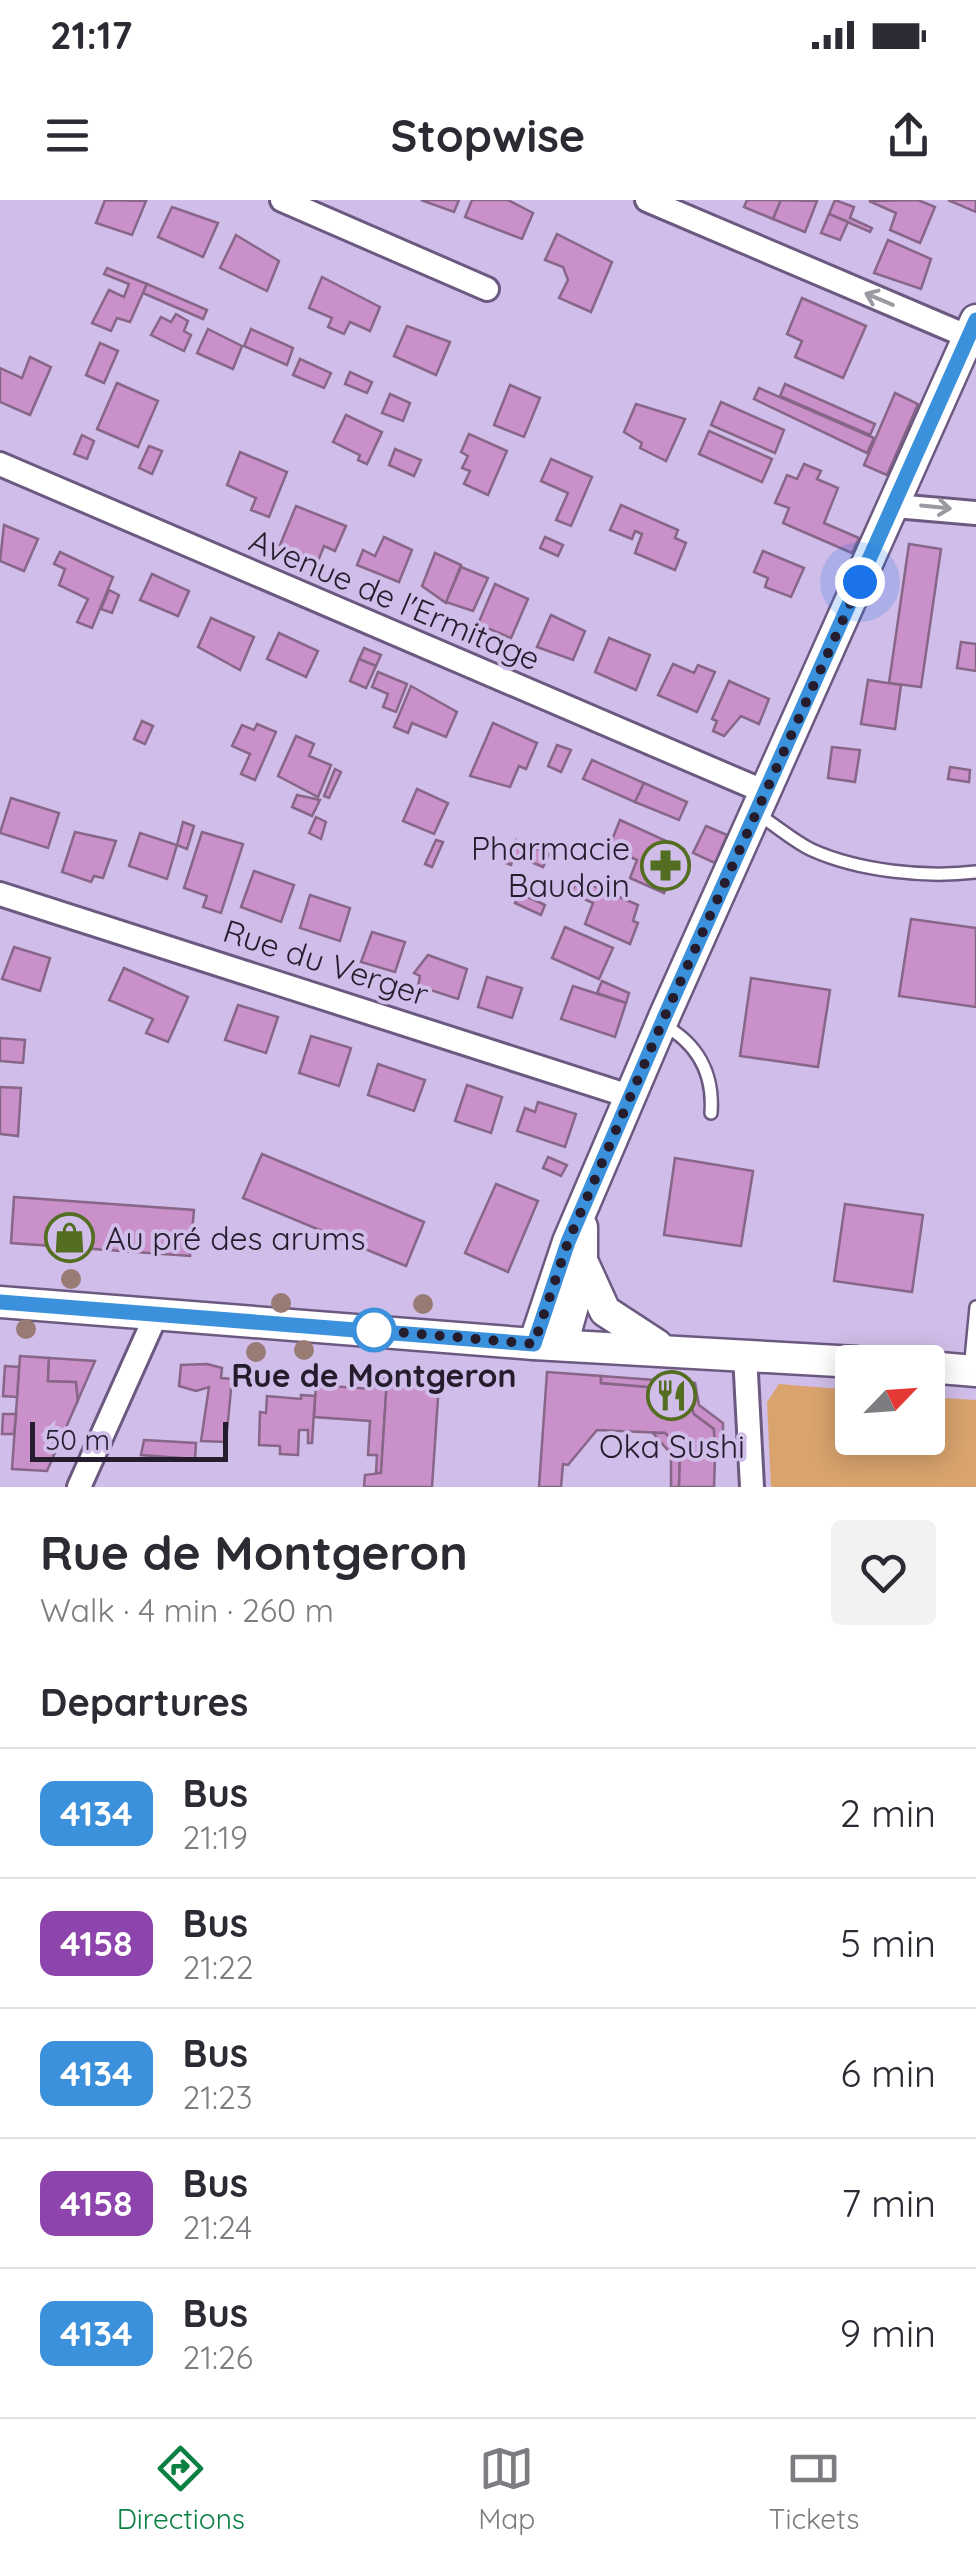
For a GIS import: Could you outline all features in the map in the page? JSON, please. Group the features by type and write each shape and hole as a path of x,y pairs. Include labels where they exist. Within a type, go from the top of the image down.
{"street":[{"path":"282,200 486,289"},
{"path":"548,1344 568,1242 582,1219 662,1024 972,329 647,200"},
{"name":"Avenue de l'Ermitage","path":"0,464 760,803"},
{"path":"895,506 976,513"},
{"name":"Rue du Verger","path":"0,894 632,1097"},
{"path":"548,1344 577,1298 582,1219"},
{"path":"582,1259 588,1280 606,1311 664,1349"},
{"path":"0,1302 548,1344 835,1361"},
{"path":"79,1487 156,1313"},
{"path":"745,1355 752,1487"},
{"path":"945,1369 973,1371"}],"lane":[{"path":"760,803 808,848 840,861 908,871 976,872"},
{"path":"662,1024 680,1034 698,1053 713,1086 712,1113"},
{"path":"973,1371 976,1308"}],"shaded area":[{"path":"779,1384 835,1389 835,1455 945,1455 945,1398 976,1400 976,1487 771,1487 767,1402"}],"building":[{"path":"105,200 146,201 132,235 96,223"},
{"path":"421,200 459,200 454,212"},
{"path":"472,200 508,200 533,213 522,239 465,217"},
{"path":"747,200 781,200 773,219 744,207"},
{"path":"781,200 817,201 805,232 773,219"},
{"path":"835,200 854,207 850,218 872,228 870,232 829,214"},
{"path":"918,200 935,207 920,243 890,230 896,213 869,201"},
{"path":"948,200 976,200 976,212"},
{"path":"172,207 218,223 203,257 158,237"},
{"path":"829,214 848,222 840,240 821,233"},
{"path":"557,234 612,262 591,312 559,298 568,280 563,267 545,260"},
{"path":"236,235 279,261 267,291 220,268"},
{"path":"888,240 931,259 921,289 874,273"},
{"path":"107,268 147,284 130,322 117,318 111,331 92,323 109,290 124,297 129,284 104,274"},
{"path":"322,277 380,307 370,331 350,322 344,334 328,327 332,318 309,308"},
{"path":"147,284 207,310 203,319 143,293"},
{"path":"802,298 866,326 843,378 795,357 802,341 787,334"},
{"path":"176,314 188,321 184,331 191,335 184,351 151,335 161,317 171,322"},
{"path":"407,326 450,342 436,375 394,356"},
{"path":"208,329 242,346 233,369 197,353"},
{"path":"251,329 293,348 287,365 244,346"},
{"path":"100,343 118,351 104,383 86,375"},
{"path":"30,357 51,367 30,415 0,402 0,368 22,378"},
{"path":"300,359 331,373 324,388 293,375"},
{"path":"350,372 372,382 367,393 345,384"},
{"path":"117,383 158,401 138,447 97,429"},
{"path":"785,384 875,424 870,435 780,396"},
{"path":"510,385 540,398 524,437 494,425"},
{"path":"759,388 874,438 867,453 754,399"},
{"path":"895,393 918,404 887,475 864,465"},
{"path":"390,394 410,403 403,421 382,413"},
{"path":"721,402 784,430 775,453 711,425"},
{"path":"636,404 685,419 666,461 640,448 642,443 624,432"},
{"path":"346,415 382,432 367,464 358,460 360,455 333,442"},
{"path":"709,431 772,459 762,482 699,454"},
{"path":"469,434 507,451 488,495 464,484 470,471 462,468 468,456 461,452"},
{"path":"82,435 94,441 87,459 74,454"},
{"path":"149,446 162,451 152,474 139,468"},
{"path":"395,449 421,460 414,476 389,465"},
{"path":"240,452 287,472 269,517 251,510 256,498 227,485"},
{"path":"551,459 592,477 571,526 556,520 568,493 541,481"},
{"path":"804,464 821,471 817,479 838,488 824,523 859,538 852,553 783,523 789,508 775,503 787,475 797,479"},
{"path":"621,505 678,530 675,538 686,543 675,570 635,553 642,534 635,531 632,539 610,530"},
{"path":"296,506 346,526 335,551 324,546 318,561 280,545"},
{"path":"4,525 38,539 24,571 0,561"},
{"path":"384,537 412,550 399,582 357,565 363,550 375,556"},
{"path":"545,537 563,545 558,556 540,548"},
{"path":"909,544 941,549 921,687 889,683"},
{"path":"763,551 804,568 791,597 765,587 768,578 754,572"},
{"path":"60,552 113,577 92,628 77,622 88,599 59,585 65,569 54,564"},
{"path":"435,553 461,565 446,603 422,586"},
{"path":"461,567 488,578 473,611 446,602"},
{"path":"152,574 189,591 178,616 140,600"},
{"path":"495,584 528,599 511,638 478,624"},
{"path":"109,590 119,595 112,613 101,609"},
{"path":"551,615 585,631 573,660 537,647"},
{"path":"211,618 254,637 240,670 198,647"},
{"path":"279,633 318,651 306,677 267,659"},
{"path":"609,638 650,655 636,690 595,672"},
{"path":"961,642 976,644 976,671 957,668"},
{"path":"364,648 381,655 376,666 359,659"},
{"path":"359,659 376,666 366,688 350,681"},
{"path":"673,664 694,673 698,665 715,672 697,712 658,695"},
{"path":"378,672 407,684 396,712 383,707 388,694 372,687"},
{"path":"868,680 901,685 895,729 861,724"},
{"path":"729,681 769,699 759,724 741,716 724,736 713,731 717,721 712,719"},
{"path":"411,686 457,712 446,737 412,723 408,733 394,727"},
{"path":"142,721 153,726 145,744 134,739"},
{"path":"493,723 537,743 526,769 519,766 510,787 470,776"},
{"path":"257,724 276,732 255,780 241,774 250,754 232,746 242,725 254,730"},
{"path":"296,736 314,744 309,756 331,765 318,797 278,776"},
{"path":"557,745 571,750 561,772 548,766"},
{"path":"832,747 860,750 855,782 828,778"},
{"path":"592,760 644,783 635,802 583,779"},
{"path":"950,767 970,770 969,782 948,779"},
{"path":"335,769 341,772 329,798 324,796"},
{"path":"644,783 687,802 679,820 635,802"},
{"path":"417,789 448,803 434,834 403,821"},
{"path":"297,795 320,800 312,816 292,807"},
{"path":"11,798 59,813 48,848 0,833"},
{"path":"316,817 326,822 321,839 309,833"},
{"path":"620,820 684,849 664,893 630,878 637,860 609,847"},
{"path":"183,822 194,826 187,849 177,845"},
{"path":"706,826 727,835 715,863 693,853"},
{"path":"75,832 116,841 103,878 94,876 91,882 62,872"},
{"path":"202,832 243,844 221,913 203,907 207,896 184,888"},
{"path":"140,833 177,845 167,879 129,866"},
{"path":"436,840 443,842 432,867 425,864"},
{"path":"516,840 549,854 543,867 515,855 511,865 506,863"},
{"path":"254,871 294,885 281,922 241,907"},
{"path":"578,879 638,905 633,921 638,923 630,944 585,924 593,903 571,893"},
{"path":"519,893 545,905 541,915 515,903"},
{"path":"310,895 350,908 340,941 300,928"},
{"path":"911,919 976,928 976,1007 899,996"},
{"path":"565,927 613,948 599,979 552,958"},
{"path":"372,932 405,942 395,972 361,962"},
{"path":"14,947 50,958 40,991 2,979"},
{"path":"428,955 467,969 458,999 418,986 420,976 414,973"},
{"path":"124,968 188,997 168,1042 146,1033 153,1019 109,1000"},
{"path":"487,977 522,988 512,1018 478,1007"},
{"path":"751,978 830,990 818,1067 740,1056"},
{"path":"602,981 629,993 626,1003 597,993"},
{"path":"573,986 626,1003 615,1037 561,1019"},
{"path":"238,1005 278,1017 266,1053 225,1040"},
{"path":"311,1036 351,1048 339,1086 299,1073"},
{"path":"0,1038 25,1040 23,1063 0,1061"},
{"path":"378,1064 425,1080 414,1111 368,1095"},
{"path":"467,1085 502,1097 491,1133 455,1121"},
{"path":"0,1087 21,1088 18,1136 0,1134"},
{"path":"538,1102 576,1114 565,1147 517,1131 525,1108 535,1112"},
{"path":"262,1154 424,1222 406,1266 243,1198"},
{"path":"548,1157 567,1165 561,1176 543,1168"},
{"path":"675,1158 753,1171 741,1246 664,1235"},
{"path":"496,1184 538,1201 508,1272 465,1253"},
{"path":"14,1197 194,1210 190,1256 11,1243"},
{"path":"845,1204 923,1215 912,1292 834,1281"},
{"path":"20,1356 49,1358 48,1381 76,1382 78,1400 47,1471 12,1469"},
{"path":"49,1358 95,1361 78,1400 76,1382 48,1381"},
{"path":"181,1365 222,1368 221,1378 232,1379 226,1442 201,1441 209,1387 196,1391 179,1386"},
{"path":"5,1366 19,1367 17,1397 3,1396"},
{"path":"547,1372 601,1376 601,1383 685,1390 694,1414 714,1429 715,1457 680,1455 680,1448 665,1433 597,1430 568,1465 563,1464 561,1487 539,1487"},
{"path":"601,1376 695,1383 699,1405 723,1423 723,1456 715,1457 714,1429 694,1414 685,1390 601,1383"},
{"path":"373,1378 387,1379 381,1473 376,1473 377,1455 368,1455 370,1421 314,1417 316,1385 372,1389"},
{"path":"387,1379 439,1383 432,1487 364,1487 365,1475 381,1473"},
{"path":"301,1395 315,1396 312,1443 308,1443 308,1430 299,1430 298,1455 280,1454 280,1446 259,1445 260,1412 266,1413 267,1396 301,1399"},
{"path":"3,1414 16,1414 14,1434 2,1434"},
{"path":"653,1433 665,1433 680,1448 679,1487 671,1487 671,1454"},
{"path":"144,1440 196,1443 195,1459 141,1455"},
{"path":"680,1455 715,1457 714,1487 679,1487"}],"bus line":[{"name":"4134","path":"0,1302 534,1344 553,1298 568,1242 582,1219 665,1016 976,320"}],"place":[{"name":"Pharmacie Baudoin","path":"665,866"},
{"name":"Au pré des arums","path":"70,1238"},
{"name":"Rue de Montgeron","path":"374,1330"},
{"name":"Oka Sushi","path":"672,1396"}],"route":[{"path":"374,1330 362,1329 534,1344 553,1298 568,1242 582,1219 665,1016 860,582"}]}
